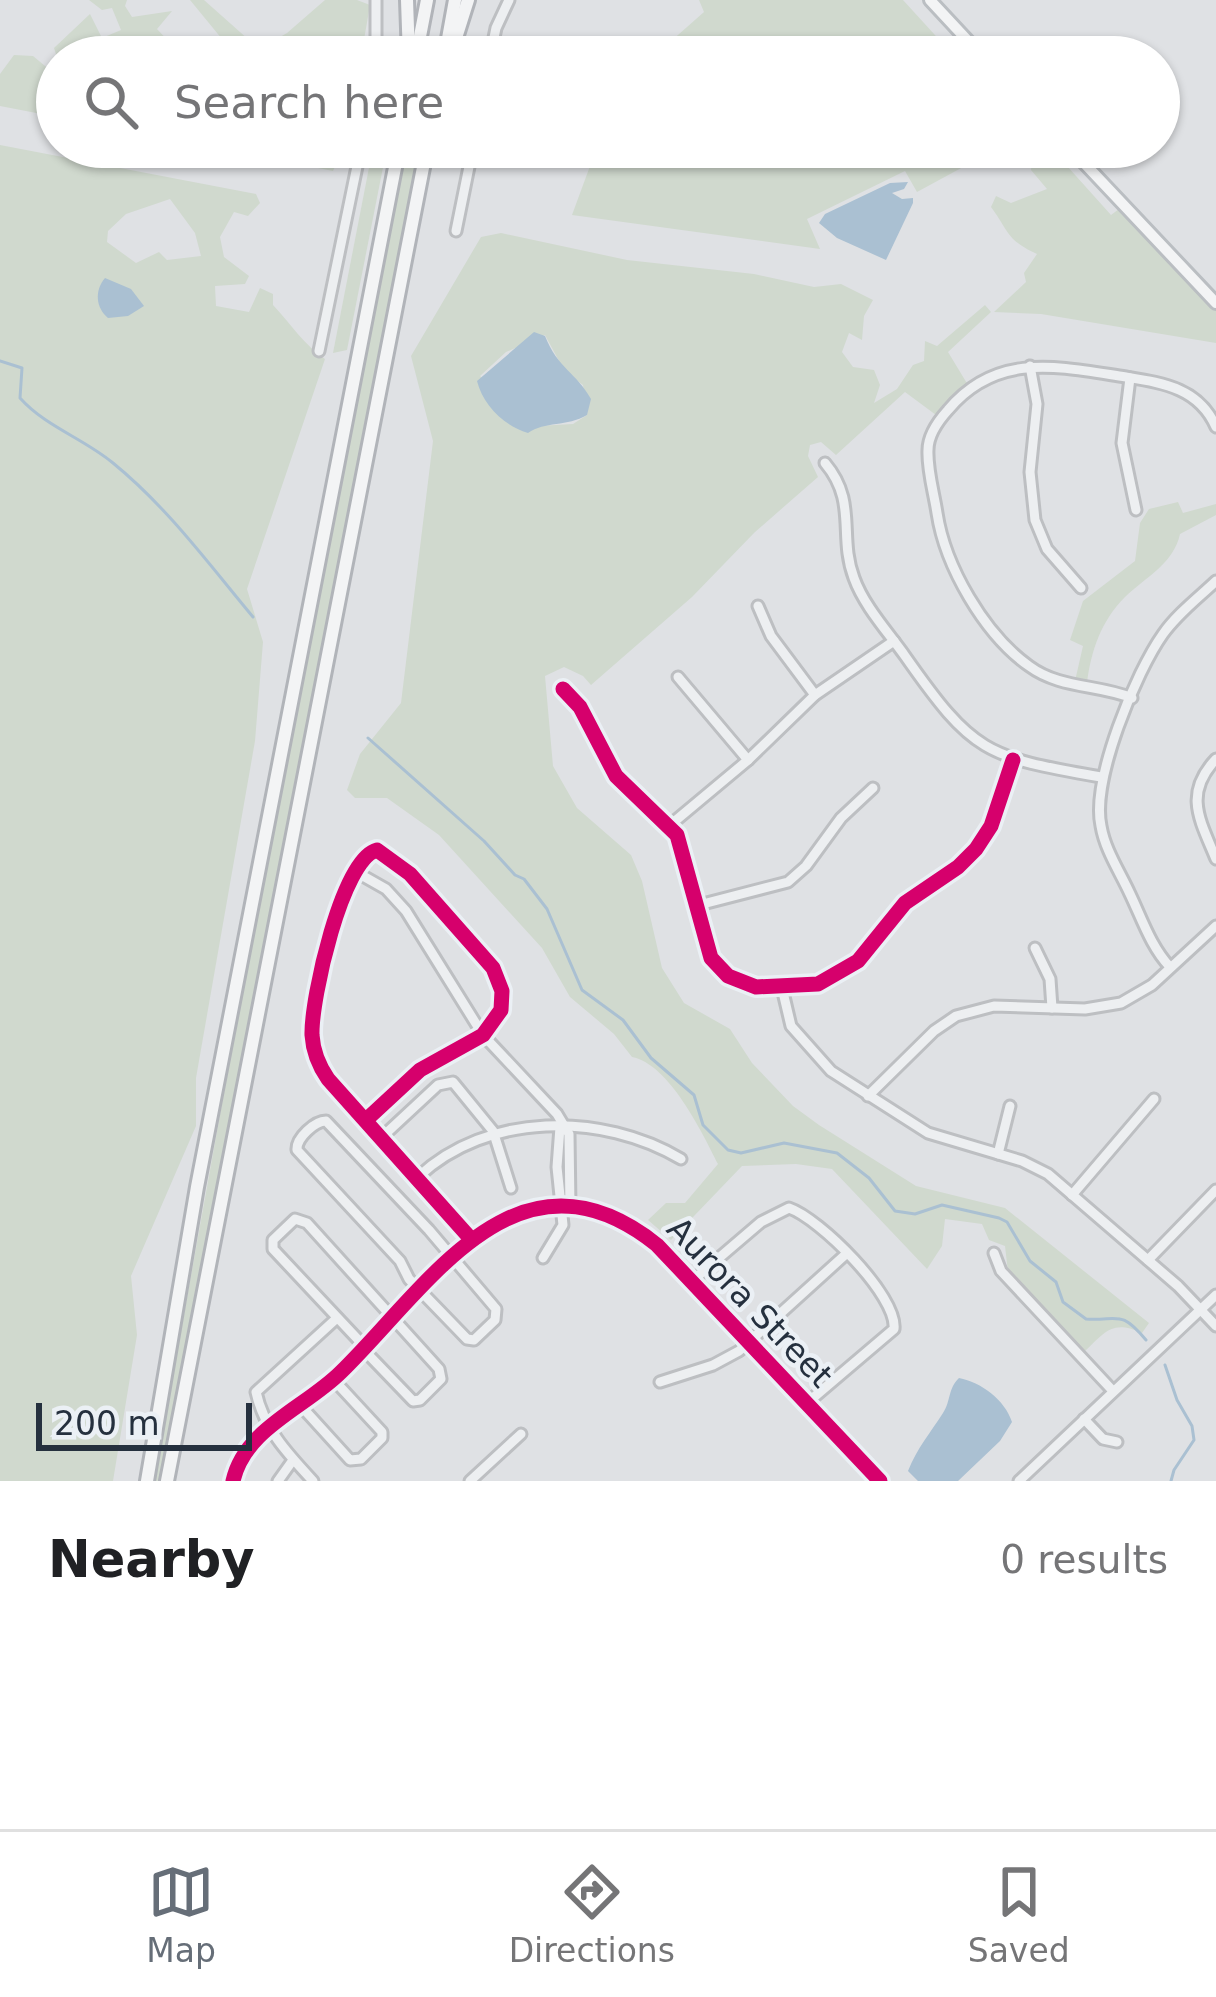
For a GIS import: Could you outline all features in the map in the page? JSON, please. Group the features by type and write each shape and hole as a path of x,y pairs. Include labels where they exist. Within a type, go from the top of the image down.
{"highway":[{"path":"407,0 410,36"},
{"path":"418,36 427,0"},
{"path":"450,36 455,0"},
{"path":"455,36 468,0"},
{"path":"147,1481 196,1187 395,168"},
{"path":"166,1481 424,168"}],"main road":[{"path":"930,0 963,36"},
{"path":"1089,168 1216,303"}],"street":[{"path":"376,0 376,36"},
{"path":"494,36 509,0"},
{"path":"319,350 357,168"},
{"path":"456,231 469,168"},
{"path":"1030,366 1037,404 1030,472 1035,520 1047,549 1081,589"},
{"path":"1132,698 1054,680 1026,664 1002,642 948,560 928,447 936,425 960,396 982,381 1030,366 1090,371 1182,390 1202,405 1216,427"},
{"path":"1130,378 1122,443 1136,511"},
{"path":"825,463 844,492 854,579 953,722 991,751 1013,760 1101,777"},
{"path":"1171,968 1154,946 1108,849 1100,823 1101,777 1163,634 1216,581"},
{"path":"758,606 771,636 815,695"},
{"path":"669,826 748,760 815,695 894,641"},
{"path":"679,677 748,760"},
{"path":"563,688 580,707 616,776 669,826 683,849 707,952 723,971 749,986 818,984 847,970 905,903 964,862 991,826 1013,760"},
{"path":"1216,759 1201,776 1196,809 1216,859"},
{"path":"695,906 788,882 806,866 841,818 873,788"},
{"path":"366,1120 420,1070 483,1034 501,1010 501,985 493,968 390,856 372,850 362,858 333,926 312,1031 319,1066 381,1138 470,1238"},
{"path":"356,872 386,889 406,911 483,1034 551,1106 569,1134 567,1208 559,1236 543,1258"},
{"path":"868,1096 934,1030 963,1012 994,1006 1096,1008 1121,1003 1145,990 1216,926"},
{"path":"1034,948 1051,979 1052,1008"},
{"path":"782,988 786,1016 796,1035 830,1071 928,1133 1034,1166 1148,1260 1216,1325"},
{"path":"381,1138 449,1080 483,1115 511,1187"},
{"path":"1072,1195 1154,1099"},
{"path":"998,1154 1010,1106"},
{"path":"326,1121 449,1257 496,1309 496,1318 474,1340 419,1289 400,1261 296,1145 326,1121"},
{"path":"549,1208 559,1187 560,1126"},
{"path":"418,1178 452,1153 495,1136 560,1126 609,1131 681,1159"},
{"path":"559,1187 567,1208"},
{"path":"1148,1260 1216,1190"},
{"name":"Aurora Street","path":"232,1481 246,1449 333,1379 470,1238 514,1215 549,1208 608,1216 641,1232 880,1481"},
{"path":"692,1281 761,1222 788,1208 802,1213 846,1254 891,1306 896,1324 888,1336 837,1373 807,1403"},
{"path":"301,1218 441,1372 440,1381 415,1402 337,1318 272,1246 276,1237 301,1218"},
{"path":"994,1253 1000,1271 1113,1391"},
{"path":"660,1382 729,1358 846,1254"},
{"path":"1019,1481 1216,1294"},
{"path":"313,1481 280,1447 256,1392 337,1318"},
{"path":"301,1406 353,1461 382,1438 379,1428 333,1379"},
{"path":"1084,1419 1103,1439 1117,1442"},
{"path":"470,1481 521,1434"},
{"path":"278,1481 293,1460"}],"shaded area":[{"path":"89,0 127,0 125,6 132,17 172,11 157,29 164,36 107,36 121,30 112,8 102,10"},
{"path":"190,0 204,0 244,36 220,36"},
{"path":"325,0 370,5 365,36 282,36"},
{"path":"699,0 903,0 936,36 677,36 704,12"},
{"path":"90,14 101,36 67,36"},
{"path":"14,55 36,58 36,113 0,106 0,74"},
{"path":"0,145 36,152 36,168 120,168 256,194 260,203 248,216 234,212 220,237 224,257 249,276 245,284 215,286 216,306 249,312 260,288 273,294 273,305 325,359 247,589 263,642 255,741 196,1078 196,1126 131,1276 137,1335 113,1481 0,1481","holes":["170,199 195,233 201,256 167,260 159,252 136,263 107,242 108,231 126,214"]},
{"path":"369,168 383,168 347,350 333,353"},
{"path":"402,168 416,168 159,1481 154,1481"},
{"path":"589,168 961,168 917,192 905,171 807,219 820,249 572,215"},
{"path":"1069,168 1111,215 1119,209 1216,311 1216,343 1041,314 994,312 1026,282 1024,273 1037,254 1014,239 991,207 996,196 1011,203 1047,189 1031,170"},
{"path":"501,233 627,260 754,274 814,287 841,284 873,300 864,316 862,340 849,333 842,352 853,367 874,370 880,385 874,403 897,389 913,365 924,361 925,341 937,346 985,305 991,312 948,352 968,385 936,415 905,392 836,455 821,442 810,445 808,456 818,477 755,532 692,597 591,685 564,667 545,676 553,766 577,808 631,855 642,881 662,968 684,1003 730,1029 752,1063 793,1106 819,1125 916,1186 1005,1208 1149,1323 1142,1333 1116,1328 1083,1353 1008,1272 1005,1246 989,1240 982,1224 945,1219 942,1246 927,1269 832,1169 796,1164 742,1166 671,1240 648,1220 666,1203 685,1203 718,1164 683,1101 659,1072 632,1057 614,1034 570,997 542,948 439,835 387,798 355,798 347,790 360,754 401,703 433,441 411,356 481,237","holes":["545,335 565,372 583,385 587,415 573,424 537,426 480,376 506,352"]},
{"path":"1178,502 1183,513 1216,504 1216,515 1180,534 1165,561 1117,606 1098,637 1087,683 1075,681 1083,646 1070,640 1083,601 1135,561 1140,523 1149,509"}],"water":[{"path":"908,182 892,193 913,198 913,203 886,260 837,238 819,223 825,214 890,183"},
{"path":"105,278 131,289 144,306 128,316 108,318 98,299"},
{"path":"534,332 545,336 591,399 587,415 528,433 496,413 477,381"},
{"path":"959,1378 991,1393 1012,1422 1000,1441 958,1481 918,1481 908,1471"}],"waterway":[{"path":"0,361 22,368 20,398 133,480 253,617"},
{"path":"368,738 524,879 547,909 582,990 623,1020 651,1058 694,1095 703,1125 728,1150 741,1153 784,1143 837,1153 869,1178 895,1211 915,1214 942,1205 999,1218 1007,1222 1030,1261 1056,1282 1063,1302 1086,1319 1124,1320 1146,1340"},
{"path":"1165,1365 1194,1440 1171,1481"}],"cycle path":[{"path":"563,689 580,707 616,776 677,835 711,958 728,976 756,987 818,984 858,961 905,903 976,849 991,826 1013,760"},
{"path":"366,1120 420,1070 483,1035 501,1010 502,991 493,968 410,874 377,850 364,859 352,878 331,932 313,1017 314,1047 328,1079 470,1238"},
{"path":"233,1481 240,1463 263,1433 341,1372 443,1265 480,1235 519,1214 561,1206 607,1215 657,1245 880,1481"}]}
